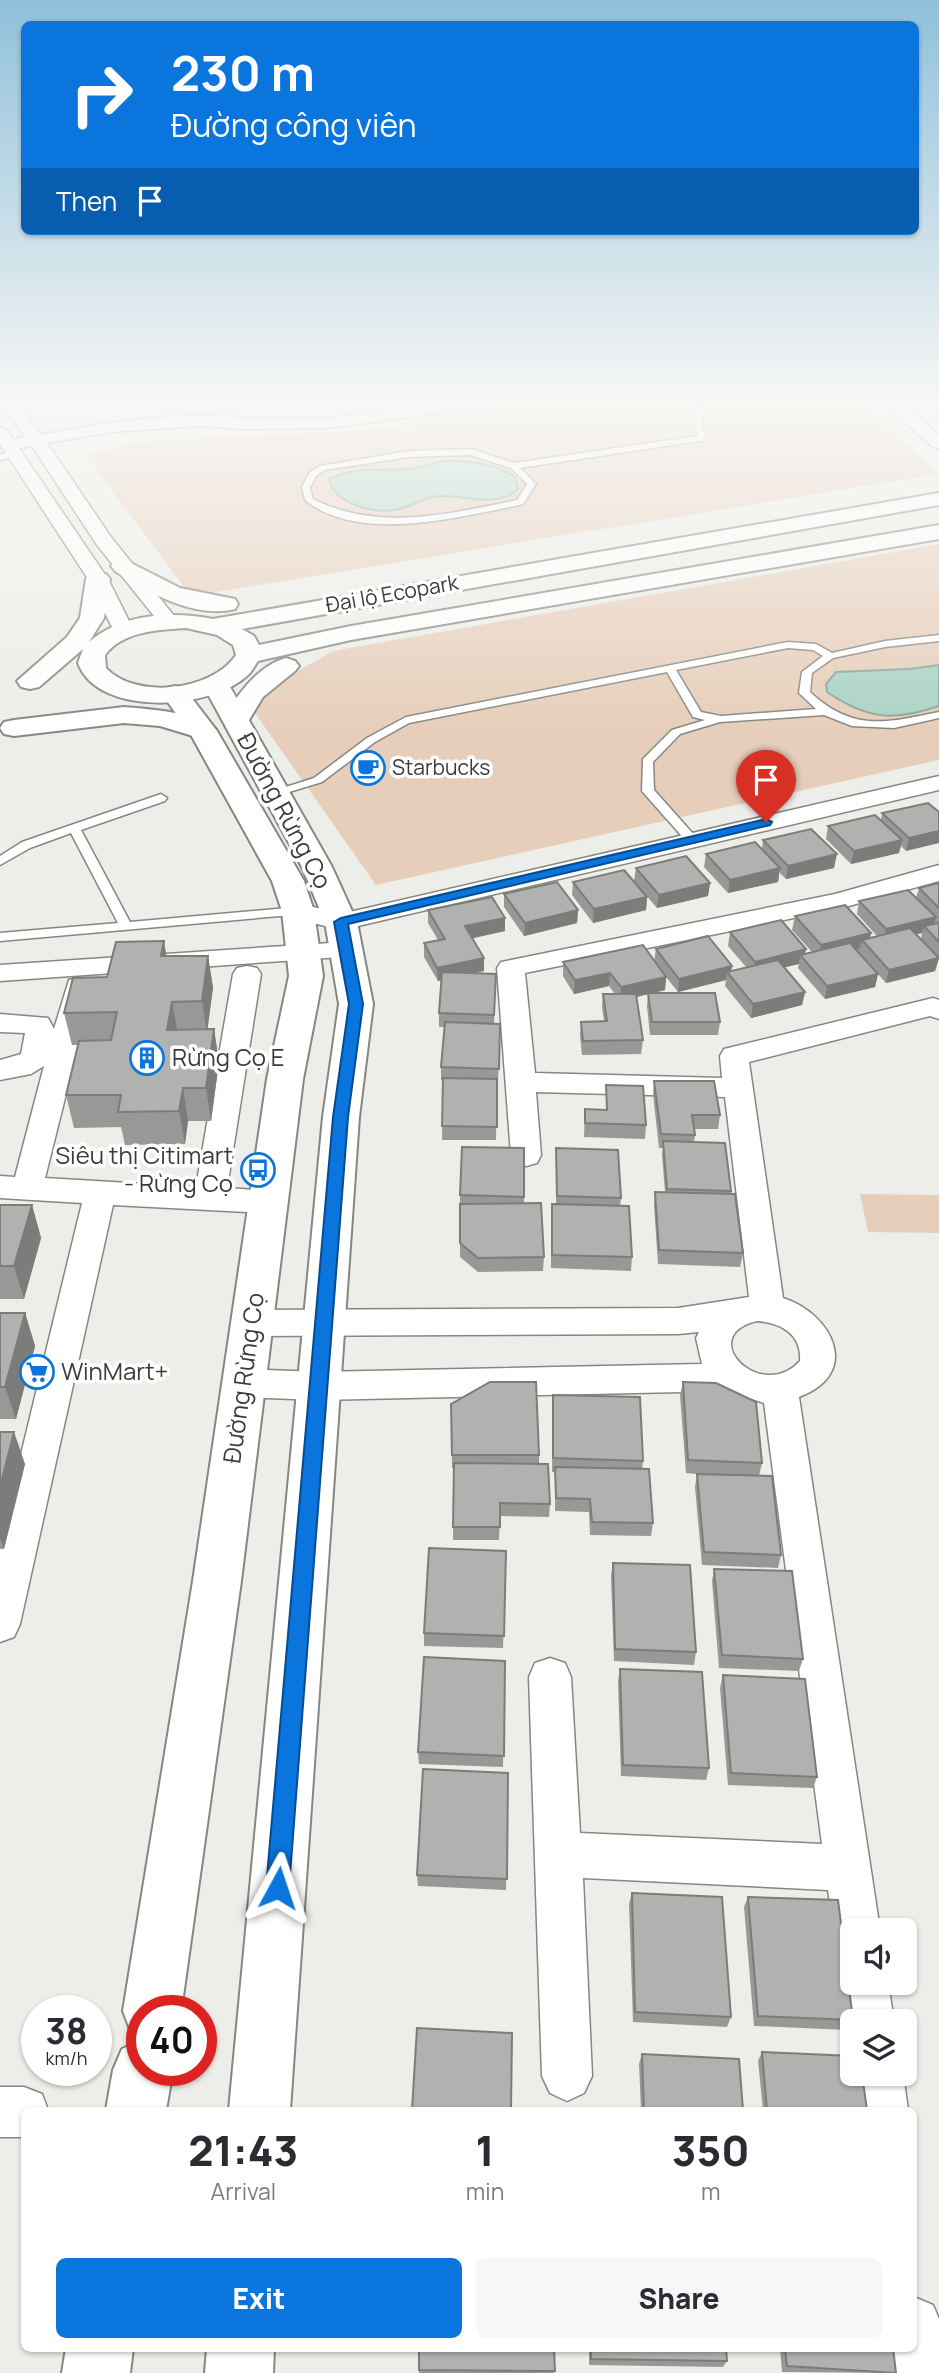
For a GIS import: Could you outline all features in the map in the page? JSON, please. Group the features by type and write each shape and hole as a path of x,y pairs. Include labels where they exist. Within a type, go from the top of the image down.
{"main road":[{"name":"Đại lộ Ecopark","path":"217,626 877,510"},
{"name":"Đại lộ Ecopark","path":"249,655 351,633 939,532"},
{"path":"123,566 160,590 197,601 256,607 318,607"},
{"path":"90,659 18,685 76,642 92,618 99,579"},
{"path":"186,621 217,626 231,631 245,641 249,655 245,666 231,678 216,685 175,694 138,694 100,681 91,670 90,659 97,648 124,631 186,621"},
{"path":"7,730 124,715 219,725 272,676 298,658 351,633"},
{"name":"Đường Rừng Cọ","path":"216,685 219,725 288,881 298,911 330,942"},
{"path":"7,730 117,689"},
{"name":"Đường Rừng Cọ","path":"175,694 219,725 276,792 317,867 330,942 356,1004 341,1117 260,2107"},
{"name":"Đường Rừng Cọ","path":"154,1995 217,1581 285,1079 306,976 330,942"},
{"path":"136,2107 140,2086"},
{"path":"96,2373 99,2352"},
{"path":"239,2373 241,2352"}],"street":[{"path":"50,510 99,579 124,631"},
{"path":"84,510 123,566 169,622"},
{"path":"0,973 83,968 330,942 691,839 939,783"},
{"path":"526,1156 511,968 838,901 939,873"},
{"path":"83,968 13,1188 268,1202"},
{"path":"211,1198 247,974"},
{"path":"768,1308 734,1056 933,1007 939,1010"},
{"path":"0,1023 38,1024 40,1031 34,1059 21,1067 0,1070"},
{"path":"521,1082 738,1088"},
{"path":"0,1624 100,1194"},
{"path":"252,1323 678,1321 729,1315 754,1307 768,1308 795,1318 806,1326 818,1349 814,1371 794,1386 780,1389 764,1389 733,1377 723,1369 713,1349 715,1329 729,1315"},
{"path":"244,1382 318,1386 733,1377"},
{"path":"780,1389 855,1918"},
{"path":"550,1677 567,2076"},
{"path":"559,1854 848,1868"},
{"path":"879,2086 882,2107"},
{"path":"0,2112 21,2112"},
{"path":"917,2348 920,2373"}],"lane":[{"path":"324,510 329,513 387,521 478,510"},
{"path":"939,638 885,644 830,656 807,672 804,692 825,712 852,723 894,725 939,715"},
{"path":"276,792 318,780 371,740 406,720 788,645 816,647 830,656"},
{"path":"670,668 697,715 719,719"},
{"path":"691,839 648,791 647,761 676,732 719,719 825,712"},
{"path":"0,861 26,845 161,797"},
{"path":"74,828 126,926"},
{"path":"0,937 298,911"}],"shaded area":[{"path":"126,510 720,510 191,596"},
{"path":"939,544 939,760 376,885 255,713 271,686 333,651"},
{"path":"939,665 939,706 923,711 894,716 868,713 827,692 826,684 836,672"},
{"path":"860,1194 939,1195 939,1233 868,1232"}],"building":[{"path":"928,803 939,812 939,831 909,838 882,813"},
{"path":"875,815 902,840 854,851 828,826"},
{"path":"811,829 837,854 788,866 763,840"},
{"path":"755,842 780,868 730,880 706,854"},
{"path":"686,856 710,883 659,895 636,868"},
{"path":"624,870 647,897 594,909 573,882"},
{"path":"557,882 578,910 525,923 504,894"},
{"path":"939,883 939,908 919,888"},
{"path":"908,890 936,917 886,929 859,901"},
{"path":"492,897 505,918 465,926 484,958 437,968 424,943 445,939 428,910"},
{"path":"845,905 871,933 821,945 795,916"},
{"path":"781,920 806,949 755,962 730,932"},
{"path":"939,923 939,942 924,926"},
{"path":"910,928 939,958 889,970 862,940"},
{"path":"708,936 732,966 679,979 656,949"},
{"path":"164,941 161,956 208,956 202,1001 172,1002 167,1030 214,1029 206,1088 183,1088 179,1111 118,1112 121,1095 66,1095 79,1041 111,1040 117,1012 64,1013 73,978 107,977 116,942"},
{"path":"850,943 878,974 827,986 800,955"},
{"path":"643,945 666,977 621,987 610,973 575,980 563,962"},
{"path":"778,960 805,992 753,1004 727,972"},
{"path":"442,972 496,974 494,1015 439,1013"},
{"path":"648,993 715,993 720,1022 652,1022"},
{"path":"603,994 636,994 643,1040 583,1041 581,1022 607,1021"},
{"path":"445,1022 500,1024 499,1069 441,1067"},
{"path":"443,1078 497,1079 497,1127 442,1126"},
{"path":"654,1081 714,1081 720,1115 692,1115 695,1135 661,1134"},
{"path":"606,1085 643,1086 646,1125 585,1123 585,1109 607,1110"},
{"path":"663,1141 725,1143 731,1191 667,1189"},
{"path":"462,1147 524,1148 524,1197 460,1195"},
{"path":"556,1148 618,1150 621,1198 557,1196"},
{"path":"655,1192 735,1194 743,1253 659,1250"},
{"path":"541,1203 544,1257 478,1258 460,1243 460,1204"},
{"path":"552,1204 629,1206 632,1257 552,1255"},
{"path":"0,1205 32,1205 14,1266 0,1266"},
{"path":"0,1313 25,1313 5,1387 0,1387"},
{"path":"490,1382 536,1382 539,1455 452,1455 451,1404"},
{"path":"683,1382 716,1383 756,1402 762,1463 688,1460"},
{"path":"553,1395 640,1397 643,1461 553,1458"},
{"path":"0,1432 14,1432 0,1487"},
{"path":"454,1463 548,1464 550,1504 500,1503 500,1527 453,1527"},
{"path":"555,1467 649,1469 653,1523 592,1522 590,1499 556,1498"},
{"path":"697,1474 772,1476 781,1555 704,1552"},
{"path":"429,1548 506,1551 504,1636 424,1633"},
{"path":"613,1563 690,1565 696,1652 615,1649"},
{"path":"714,1569 792,1571 803,1659 722,1655"},
{"path":"424,1657 505,1661 504,1756 418,1752"},
{"path":"620,1669 702,1672 709,1768 623,1765"},
{"path":"723,1675 805,1679 817,1777 731,1773"},
{"path":"423,1769 508,1773 507,1879 417,1875"},
{"path":"632,1893 722,1897 731,2017 635,2012"},
{"path":"748,1897 838,1900 840,1995 850,1995 852,2009 840,2009 840,2019 758,2016"},
{"path":"417,2028 512,2033 511,2107 412,2107"},
{"path":"762,2052 840,2055 840,2086 864,2086 867,2107 767,2107"},
{"path":"642,2054 739,2059 743,2107 644,2107"},
{"path":"419,2352 554,2352 555,2371 419,2370"},
{"path":"591,2352 726,2352 727,2361 591,2359"},
{"path":"785,2352 893,2352 896,2373 787,2366"}],"place":[{"name":"Starbucks","path":"368,768"},
{"name":"Rừng Cọ E","path":"147,1058"},
{"name":"Siêu thị Citimart - Rừng Cọ","path":"258,1170"},
{"name":"WinMart+","path":"37,1372"}],"route":[{"path":"278,1888 341,1117 356,1004 341,922 766,822"}]}
